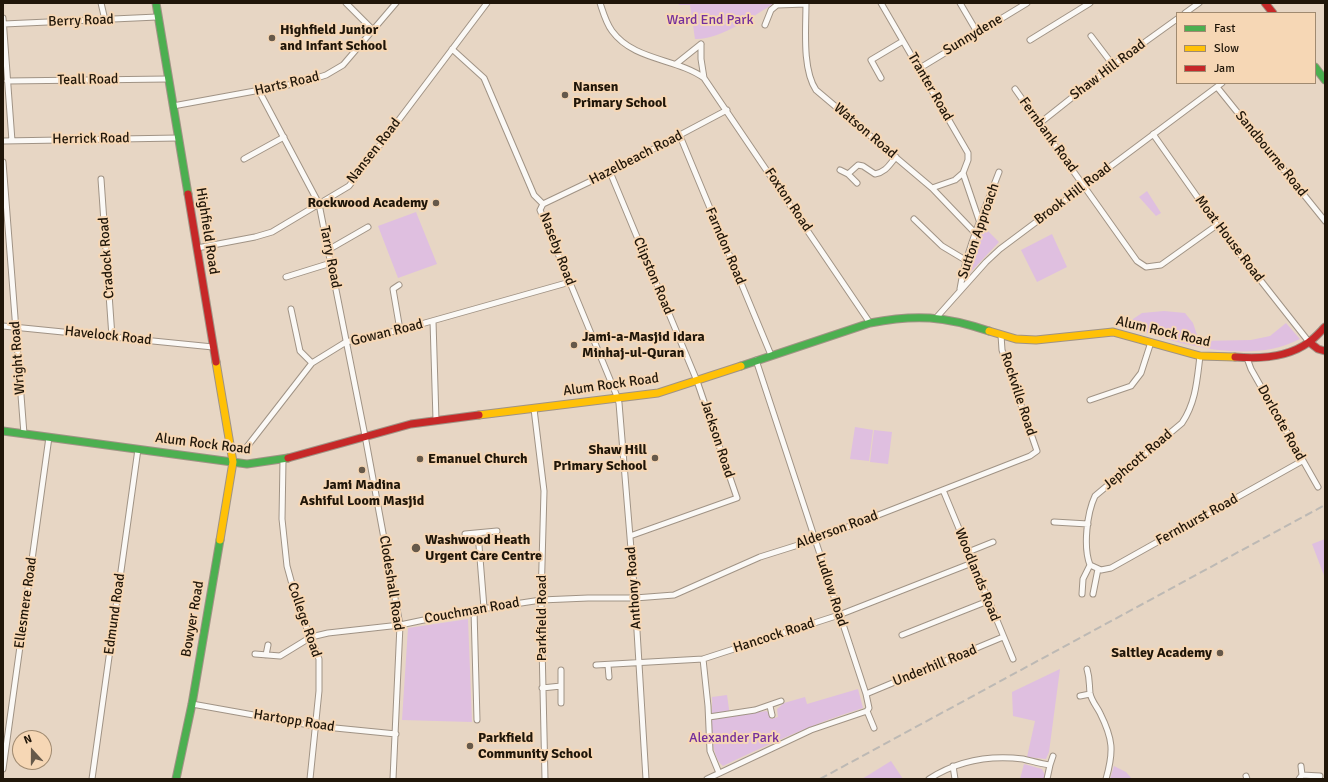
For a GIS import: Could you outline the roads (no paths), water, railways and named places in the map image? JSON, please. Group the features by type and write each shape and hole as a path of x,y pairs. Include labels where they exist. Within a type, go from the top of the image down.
{"street":[{"path":"101,3 105,20"},
{"name":"Highfield Road","path":"156,3 157,17 233,462"},
{"path":"346,3 374,31"},
{"name":"Harts Road","path":"173,106 304,82 335,71 374,31 396,3"},
{"name":"Nansen Road","path":"197,248 255,237 272,232 349,186 487,3"},
{"path":"600,3 608,24 622,41 640,53 694,70 704,78"},
{"path":"765,25 771,10 777,5 806,3"},
{"name":"Watson Road","path":"806,3 807,63 811,82 829,102 932,188 976,234"},
{"name":"Tranter Road","path":"882,3 902,41 920,68 968,153 968,160 963,173"},
{"name":"Sunnydene","path":"920,68 1027,3"},
{"path":"1030,40 1090,3"},
{"path":"1187,12 1199,3"},
{"path":"1265,3 1272,12"},
{"path":"962,4 977,32"},
{"name":"Berry Road","path":"4,24 157,17"},
{"path":"3,18 12,141"},
{"name":"Shaw Hill Road","path":"1040,122 1113,65 1176,20"},
{"path":"1091,36 1113,65"},
{"path":"881,78 871,60 902,41"},
{"path":"676,64 701,44 701,59 704,78"},
{"name":"Naseby Road","path":"452,49 484,78 534,195 543,204 540,210 617,398"},
{"path":"1316,69 1325,80"},
{"name":"Foxton Road","path":"704,78 870,323"},
{"name":"Teall Road","path":"8,81 168,79"},
{"name":"Brook Hill Road","path":"936,318 960,290 1000,249 1221,84"},
{"name":"Sandbourne Road","path":"1217,87 1325,221"},
{"name":"Fernbank Road","path":"1015,88 1137,261 1146,267 1161,265 1217,225"},
{"name":"Tarry Road","path":"259,91 319,204 365,436"},
{"name":"Hazelbeach Road","path":"543,204 610,172 727,110"},
{"name":"Moat House Road","path":"1153,134 1217,225 1309,342"},
{"name":"Farndon Road","path":"680,136 771,355"},
{"path":"244,159 284,137"},
{"name":"Herrick Road","path":"3,141 178,138"},
{"path":"848,174 858,165 863,166 875,174 881,173 886,170 896,157"},
{"name":"Wright Road","path":"3,162 6,224 24,434"},
{"path":"840,170 848,174 857,183"},
{"name":"Clipston Road","path":"610,172 698,381"},
{"name":"Sutton Approach","path":"960,290 967,261 999,172"},
{"path":"932,188 955,180 963,173 980,223"},
{"name":"Cradock Road","path":"101,179 112,337"},
{"path":"914,219 942,246 967,261"},
{"path":"328,250 368,227"},
{"path":"286,277 331,263"},
{"name":"Gowan Road","path":"246,448 312,364 346,342 400,330 570,282"},
{"path":"399,284 392,289 400,330"},
{"path":"291,309 300,351 312,364"},
{"name":"Alum Rock Road","path":"3,431 233,462 261,464 283,460 411,424 658,393 870,323 917,316 957,321 1024,340 1048,340 1100,332 1113,332 1200,356 1248,358 1288,353 1309,342 1325,327"},
{"path":"433,321 436,420"},
{"name":"Havelock Road","path":"3,326 213,347"},
{"name":"Rockville Road","path":"1002,335 1002,350 1037,452"},
{"path":"1090,400 1131,386 1141,373 1151,342"},
{"path":"1309,342 1318,349 1325,351"},
{"name":"Jephcott Road","path":"1090,565 1087,557 1088,524 1090,507 1095,496 1182,423 1190,412 1194,399 1200,356"},
{"name":"Dorlcote Road","path":"1248,358 1251,368 1318,487"},
{"name":"Ludlow Road","path":"756,360 814,540 866,694 869,708 867,711 874,728"},
{"name":"Jackson Road","path":"630,536 737,498 698,381"},
{"name":"Anthony Road","path":"617,398 635,598 646,779"},
{"name":"Parkfield Road","path":"534,409 544,491 541,600 545,779"},
{"name":"Clodeshall Road","path":"365,436 400,625 393,779"},
{"name":"Ellesmere Road","path":"3,769 49,437"},
{"name":"Edmund Road","path":"92,779 138,449"},
{"name":"Alderson Road","path":"635,598 674,595 760,557 814,540 1037,452"},
{"name":"College Road","path":"283,460 282,519 287,566 298,606 319,659 320,674 310,779"},
{"name":"Fernhurst Road","path":"1098,569 1111,568 1302,461"},
{"name":"Bowyer Road","path":"176,779 192,704 233,462"},
{"name":"Woodlands Road","path":"943,490 1013,659"},
{"path":"1054,522 1088,524"},
{"path":"466,534 497,531"},
{"path":"478,533 484,608"},
{"path":"968,552 993,542"},
{"name":"Hancock Road","path":"596,666 703,659 839,615 972,563"},
{"path":"1082,594 1084,579 1090,565 1098,569 1093,594"},
{"name":"Couchman Road","path":"255,654 280,656 311,637 328,633 400,625 484,608 541,600 635,598"},
{"path":"902,635 988,601"},
{"path":"474,610 477,720"},
{"name":"Underhill Road","path":"866,694 1003,637"},
{"path":"266,655 268,645"},
{"path":"703,659 710,751 719,773"},
{"path":"608,665 609,677"},
{"path":"1087,669 1091,682 1090,694 1106,727 1112,744 1112,755 1106,779"},
{"path":"560,670 562,703"},
{"path":"542,688 561,686"},
{"path":"1080,696 1090,694"},
{"path":"708,716 755,710 781,702"},
{"name":"Hartopp Road","path":"192,704 315,726 396,734"},
{"path":"770,706 772,715"},
{"path":"707,779 811,730 867,711"},
{"path":"1047,779 1053,756"},
{"path":"929,779 952,766 973,760 997,758 1024,760 1050,765"},
{"path":"952,766 954,779"},
{"path":"1301,766 1300,777 1320,776"}],"railway":[{"path":"820,779 1325,505"}],"place":[{"name":"Highfield Junior and Infant School","path":"272,38"},
{"name":"Nansen Primary School","path":"565,95"},
{"name":"Rockwood Academy","path":"436,203"},
{"name":"Jami-a-Masjid Idara Minhaj-ul-Quran","path":"574,345"},
{"name":"Shaw Hill Primary School","path":"655,458"},
{"name":"Emanuel Church","path":"420,459"},
{"name":"Jami Madina Ashiful Loom Masjid","path":"362,470"},
{"name":"Washwood Heath Urgent Care Centre","path":"416,548"},
{"name":"Saltley Academy","path":"1220,653"},
{"name":"Parkfield Community School","path":"470,746"}],"park label":[{"name":"Ward End Park","path":"710,20"},
{"name":"Alexander Park","path":"734,738"}]}
